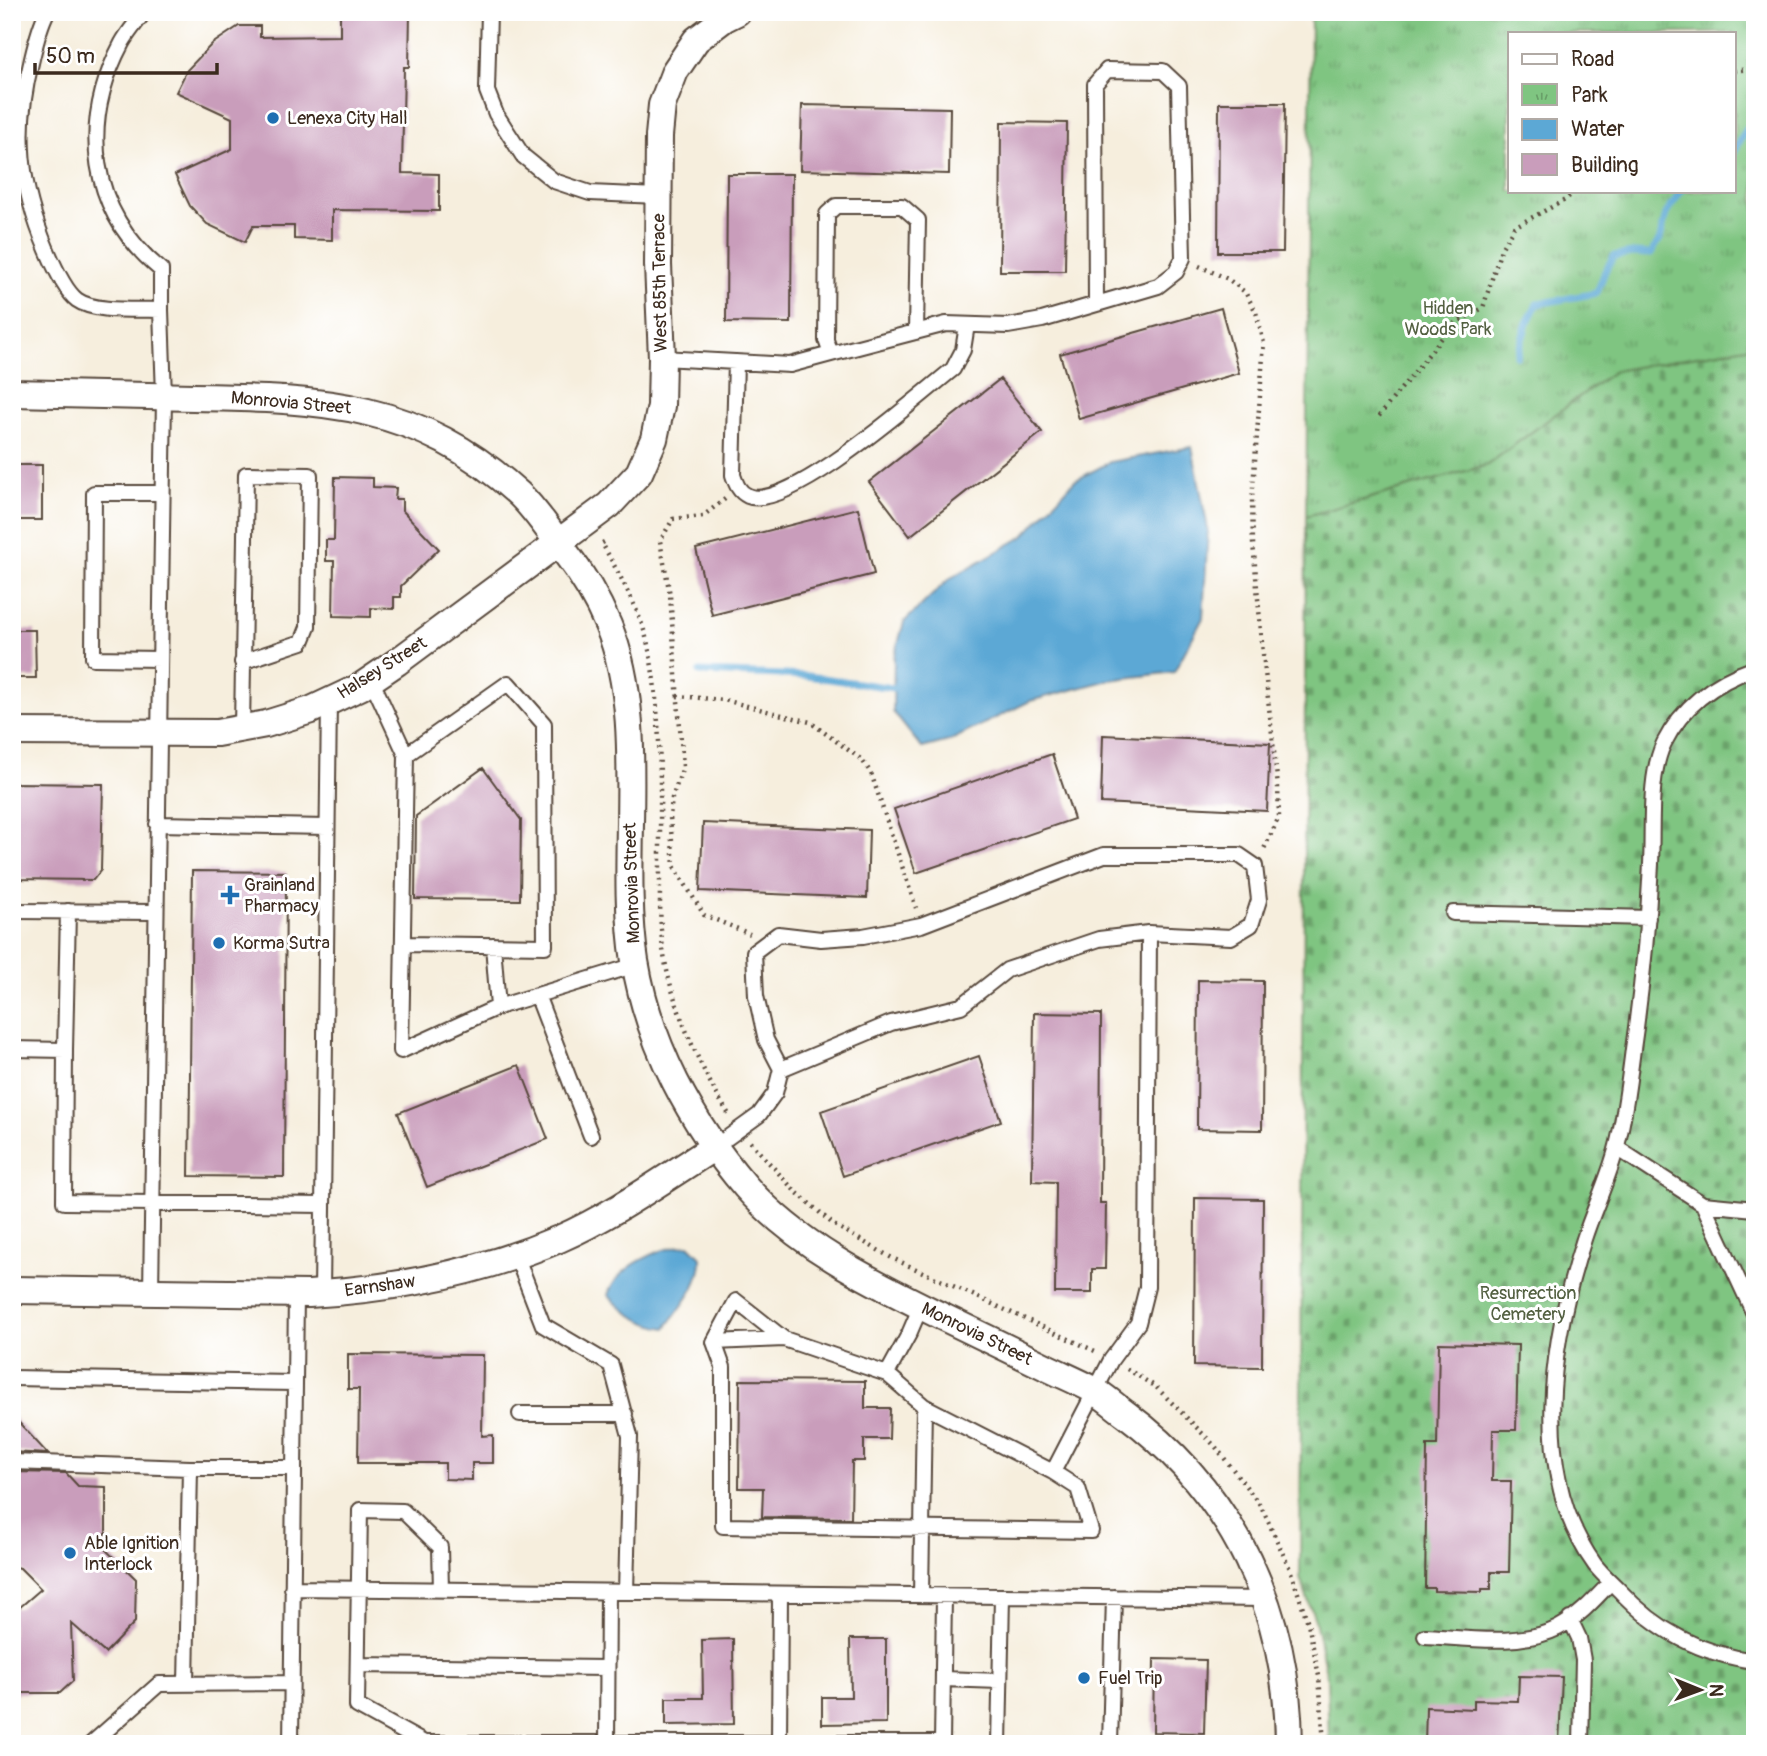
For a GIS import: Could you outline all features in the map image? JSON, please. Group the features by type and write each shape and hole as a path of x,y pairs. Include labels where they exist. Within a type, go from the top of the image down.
{"street":[{"name":"West 85th Terrace","path":"558,543 609,505 639,473 654,439 661,406 662,358 657,265 661,115 675,71 696,40 737,12"},
{"name":"Monrovia Street","path":"12,393 247,398 334,403 389,416 437,436 486,466 523,498 579,570 597,602 609,628 623,678 628,707 629,907 636,965 646,1010 668,1069 690,1111 748,1188 794,1231 841,1265 1094,1390 1147,1430 1187,1468 1221,1510 1245,1553 1265,1599 1282,1657 1289,1716 1289,1744"},
{"name":"Halsey Street","path":"12,732 217,733 266,724 329,701 371,679 558,543"},
{"name":"Earnshaw","path":"12,1290 309,1294 349,1292 438,1278 516,1255 561,1238 620,1207 716,1146"}],"lane":[{"path":"47,12 33,52 24,90 20,130 23,178 36,224 55,269 76,299 91,306 161,310"},
{"path":"144,12 123,42 106,79 96,118 98,165 108,202 123,232 140,253 161,271 164,396 151,1292"},
{"path":"489,12 487,91 496,114 523,156 554,181 590,192 658,196"},
{"path":"662,358 790,365 946,324 1008,326 1042,320 1158,286 1176,272 1182,258 1180,86 1163,71 1107,70 1095,85 1096,304"},
{"path":"831,354 826,340 827,214 836,206 902,206 918,220 916,332"},
{"path":"736,362 733,475 738,489 750,497 765,497 793,488 827,468 953,369 963,350 967,325"},
{"path":"242,662 302,642 308,627 310,475 246,474 242,662 242,729"},
{"path":"160,659 93,658 94,493 162,493"},
{"path":"1755,668 1732,676 1700,695 1677,722 1663,745 1654,777 1648,918 1639,1009 1617,1148 1584,1239 1559,1336 1553,1438 1560,1488 1574,1528 1595,1565 1626,1598 1659,1625 1691,1645 1728,1658 1755,1661"},
{"path":"371,679 406,755 401,1051 498,1007 636,965"},
{"path":"403,944 545,946 544,724 508,683 406,755"},
{"path":"290,1744 295,1383 322,1205 329,701"},
{"path":"157,824 327,827"},
{"path":"716,1146 759,1115 775,1093 781,1069 766,1041 756,996 754,952 778,934 821,939 863,936 921,925 1104,855 1239,855 1255,866 1259,900 1251,925 1231,937 1149,933 1099,939 1007,970 961,1006 891,1023 781,1069"},
{"path":"12,911 156,912"},
{"path":"68,911 64,1202 322,1205"},
{"path":"1453,913 1648,918"},
{"path":"1053,1472 1111,1360 1138,1323 1147,1287 1149,933"},
{"path":"493,945 498,1007"},
{"path":"537,995 591,1136"},
{"path":"12,1049 65,1050"},
{"path":"1617,1148 1703,1204 1755,1209"},
{"path":"1703,1204 1755,1316"},
{"path":"516,1255 543,1325 611,1365 630,1436 626,1592"},
{"path":"736,1301 784,1339 887,1374 924,1406 1053,1472 1078,1488 1091,1531 723,1526 723,1367 714,1342 736,1301"},
{"path":"887,1374 921,1306"},
{"path":"714,1342 784,1339"},
{"path":"12,1378 295,1383"},
{"path":"921,1595 924,1406"},
{"path":"520,1414 625,1414"},
{"path":"12,1462 190,1468 294,1468"},
{"path":"186,1684 190,1468"},
{"path":"441,1590 440,1547 403,1511 360,1510 357,1706 424,1743 942,1743 944,1596"},
{"path":"1424,1636 1516,1639 1557,1628 1585,1610 1611,1581"},
{"path":"292,1588 1265,1599"},
{"path":"607,1743 608,1592"},
{"path":"779,1743 780,1594"},
{"path":"999,1744 1002,1596"},
{"path":"1110,1744 1114,1597"},
{"path":"1570,1619 1579,1638 1583,1660 1581,1744"},
{"path":"358,1665 607,1668"},
{"path":"943,1679 1000,1681"},
{"path":"91,1744 159,1684 291,1683"}],"path":[{"path":"1736,71 1755,68"},
{"path":"1379,416 1453,324 1483,308 1501,249 1514,228 1544,213 1574,192"},
{"path":"1182,258 1228,279 1245,292 1256,312 1264,342 1264,371 1254,450 1252,521 1279,817 1255,866"},
{"path":"738,489 703,516 673,519 660,541 670,596 683,767 671,799 670,817 674,866 704,915 767,942"},
{"path":"611,535 602,543 632,600 647,642 656,701 660,759 660,903 663,950 680,1013 723,1106 739,1130 794,1190 834,1226 892,1258 1111,1360 1156,1387 1215,1446 1261,1506 1290,1569 1308,1623 1319,1676 1324,1744"},
{"path":"677,696 724,700 810,722 862,760 871,773 921,925"}],"green space":[{"name":"Hidden Woods Park","path":"1311,12 1755,12 1755,348 1751,346 1614,371 1487,465 1306,516"},
{"name":"Resurrection Cemetery","path":"1751,346 1755,348 1755,1744 1329,1744 1327,1678 1315,1620 1300,1578 1306,516 1487,465 1614,371"}],"water":[{"path":"1192,447 1208,529 1203,618 1174,672 1109,680 1030,701 949,741 922,748 893,712 894,658 904,622 949,579 1024,536 1074,481 1110,462"},
{"path":"689,1245 701,1257 698,1277 690,1295 666,1328 634,1317 608,1295 621,1275 641,1260 653,1254"}],"building":[{"path":"340,12 410,12 409,67 404,67 402,173 439,174 439,211 332,210 332,240 294,239 294,226 253,226 245,242 207,224 190,206 175,175 232,149 232,118 176,92 187,70 212,44 239,26 260,26 260,37 340,36"},
{"path":"1219,103 1285,103 1283,252 1218,252"},
{"path":"802,105 950,108 949,174 800,170"},
{"path":"1001,122 1067,123 1065,271 1000,271"},
{"path":"727,174 792,174 791,323 726,322"},
{"path":"1221,308 1239,373 1079,419 1060,354"},
{"path":"1000,379 1042,432 910,536 869,482"},
{"path":"12,465 42,465 42,520 12,520"},
{"path":"335,477 373,478 373,487 396,488 395,499 402,499 402,510 439,549 401,586 401,597 394,597 394,609 371,608 371,617 333,616 334,561 326,561 326,540 334,540"},
{"path":"858,508 874,574 712,615 696,549"},
{"path":"12,630 35,630 36,678 12,678"},
{"path":"1103,735 1270,743 1267,811 1101,803"},
{"path":"1052,754 1074,819 916,873 894,809"},
{"path":"483,768 521,820 520,900 415,899 416,816"},
{"path":"12,783 103,784 101,870 93,880 12,879"},
{"path":"703,823 869,830 867,898 700,891"},
{"path":"192,871 286,872 284,1177 189,1176"},
{"path":"1198,980 1263,981 1262,1130 1197,1129"},
{"path":"1034,1013 1101,1014 1100,1203 1106,1203 1105,1269 1092,1269 1092,1293 1055,1293 1056,1182 1032,1181"},
{"path":"979,1056 1001,1121 843,1176 821,1111"},
{"path":"519,1065 548,1139 427,1187 398,1113"},
{"path":"1195,1198 1263,1199 1262,1367 1194,1366"},
{"path":"1439,1343 1518,1345 1516,1430 1493,1430 1492,1481 1511,1481 1509,1572 1491,1572 1491,1589 1482,1589 1482,1592 1434,1591 1434,1588 1425,1588 1427,1445 1437,1445"},
{"path":"348,1354 483,1355 482,1436 493,1435 493,1463 472,1463 472,1480 445,1479 445,1463 358,1463 359,1389 348,1389"},
{"path":"740,1380 865,1381 865,1408 890,1408 889,1439 864,1439 864,1461 852,1461 851,1518 762,1517 763,1488 739,1488"},
{"path":"12,1415 48,1454 12,1452"},
{"path":"12,1472 66,1473 78,1486 106,1487 106,1550 136,1579 135,1622 105,1653 71,1623 73,1681 60,1693 12,1693 12,1608 19,1608 41,1589 20,1568 12,1566"},
{"path":"733,1639 734,1724 666,1725 666,1698 703,1698 702,1640"},
{"path":"850,1639 886,1639 886,1723 822,1724 822,1697 851,1697"},
{"path":"1154,1659 1206,1660 1204,1733 1153,1732"},
{"path":"1519,1676 1562,1677 1559,1744 1425,1744 1426,1707 1474,1709 1474,1700 1518,1701"}],"waterway":[{"path":"1736,149 1746,130 1755,123"},
{"path":"1517,356 1527,323 1537,304 1597,293 1614,256 1651,254 1660,239 1666,214 1680,192"},
{"path":"700,672 808,676 893,688"}],"place":[{"name":"Lenexa City Hall","path":"273,118"},
{"name":"Grainland Pharmacy","path":"230,895"},
{"name":"Korma Sutra","path":"219,943"},
{"name":"Able Ignition Interlock","path":"70,1553"},
{"name":"Fuel Trip","path":"1084,1678"}]}
